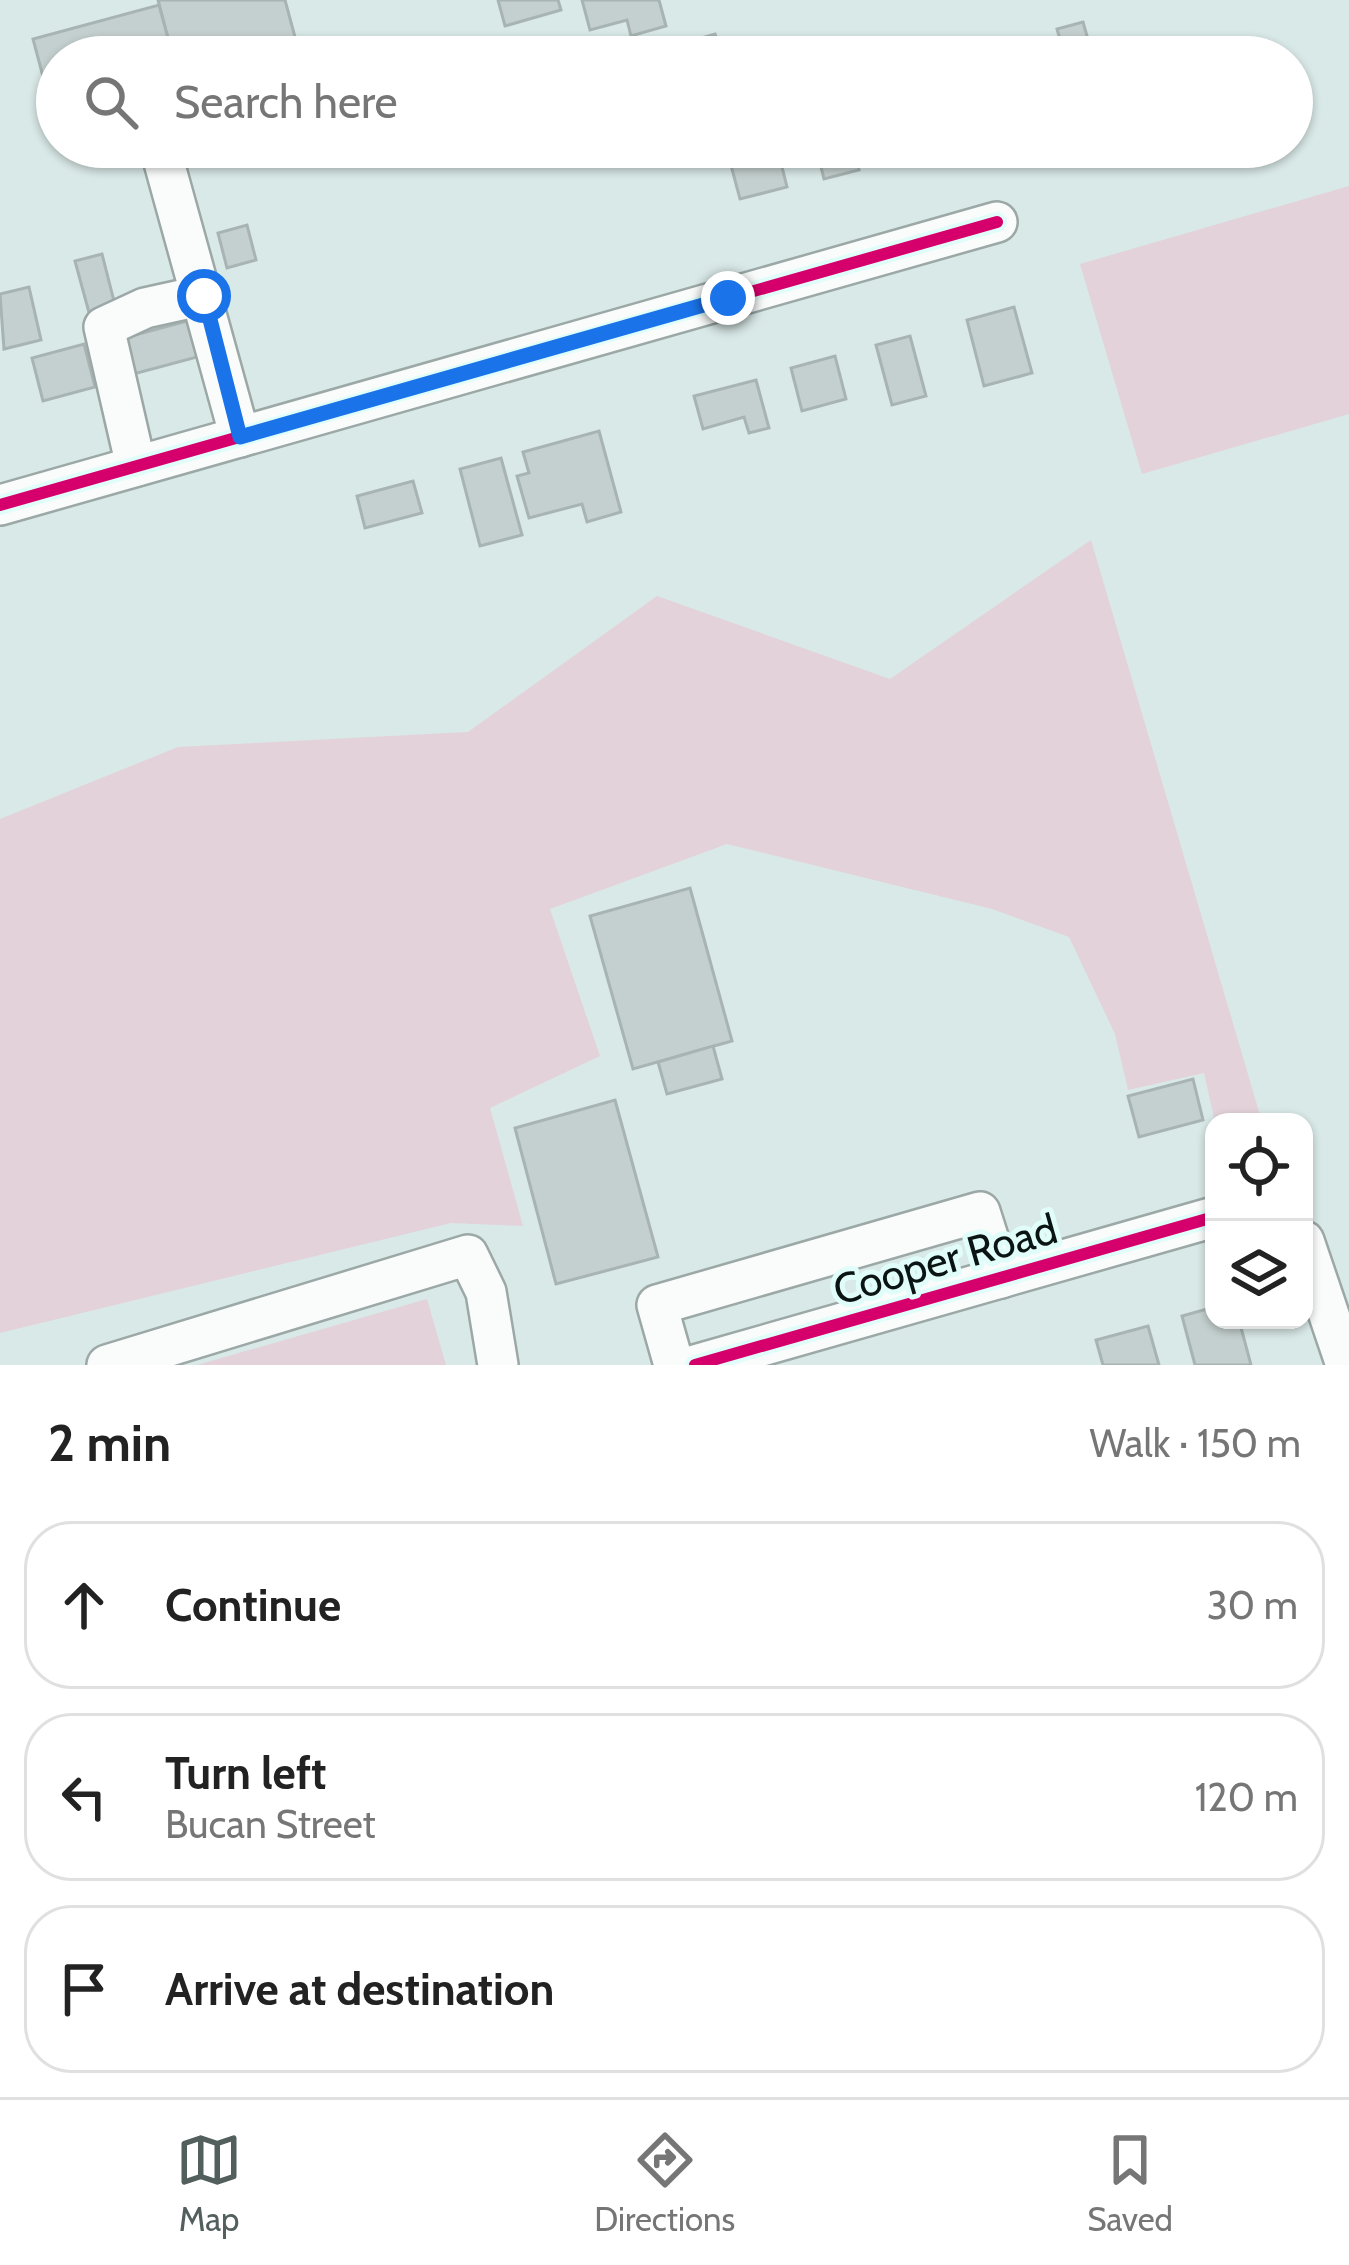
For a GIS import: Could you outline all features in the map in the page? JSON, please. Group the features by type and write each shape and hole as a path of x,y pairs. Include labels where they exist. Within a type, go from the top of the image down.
{"street":[{"path":"166,168 240,437"},
{"path":"0,505 998,222"},
{"path":"136,466 104,327 145,308 204,296"},
{"path":"674,1365 656,1305 980,1212 1000,1278"},
{"name":"Cooper Road","path":"695,1365 1205,1220"},
{"path":"107,1365 468,1255 486,1292 499,1365"},
{"path":"1313,1267 1346,1365"}],"shaded area":[{"path":"1349,186 1349,414 1142,474 1080,264"},
{"path":"1091,540 1259,1113 1213,1113 1204,1073 1128,1090 1115,1034 1069,937 992,909 727,844 550,909 600,1056 490,1108 523,1226 451,1223 0,1333 0,819 178,747 468,732 657,596 890,679"},
{"path":"427,1299 446,1365 197,1365"}],"building":[{"path":"158,0 285,0 295,36 167,36"},
{"path":"498,0 558,0 561,10 505,26"},
{"path":"582,0 659,0 666,26 631,36 627,20 590,30"},
{"path":"159,5 167,36 44,36"},
{"path":"1083,22 1087,36 1059,36 1057,29"},
{"path":"732,168 782,168 787,187 740,199"},
{"path":"821,168 858,168 859,170 824,179"},
{"path":"247,225 256,260 227,268 218,233"},
{"path":"102,254 117,313 91,320 75,261"},
{"path":"29,287 41,340 4,349 0,294"},
{"path":"1014,307 1032,373 984,386 967,320"},
{"path":"187,321 197,357 130,375 120,339"},
{"path":"910,336 926,396 892,405 876,345"},
{"path":"84,344 95,387 43,401 32,358"},
{"path":"835,356 846,399 802,411 791,368"},
{"path":"756,380 769,428 749,433 744,417 703,429 694,396"},
{"path":"599,431 621,512 587,522 582,504 529,518 517,476 529,473 523,452"},
{"path":"501,458 522,535 480,546 460,469"},
{"path":"413,481 422,513 365,528 357,496"},
{"path":"690,888 732,1041 633,1069 590,916"},
{"path":"713,1046 722,1079 667,1094 658,1062"},
{"path":"1193,1079 1203,1120 1139,1137 1128,1096"},
{"path":"615,1100 658,1257 556,1284 515,1128"},
{"path":"1205,1310 1205,1329 1241,1329 1251,1365 1195,1365 1182,1316"},
{"path":"1148,1326 1159,1365 1103,1365 1096,1340"}],"cycle path":[{"path":"0,505 997,222"},
{"path":"695,1365 1205,1220"}],"route":[{"path":"204,296 240,437 728,298"}]}
